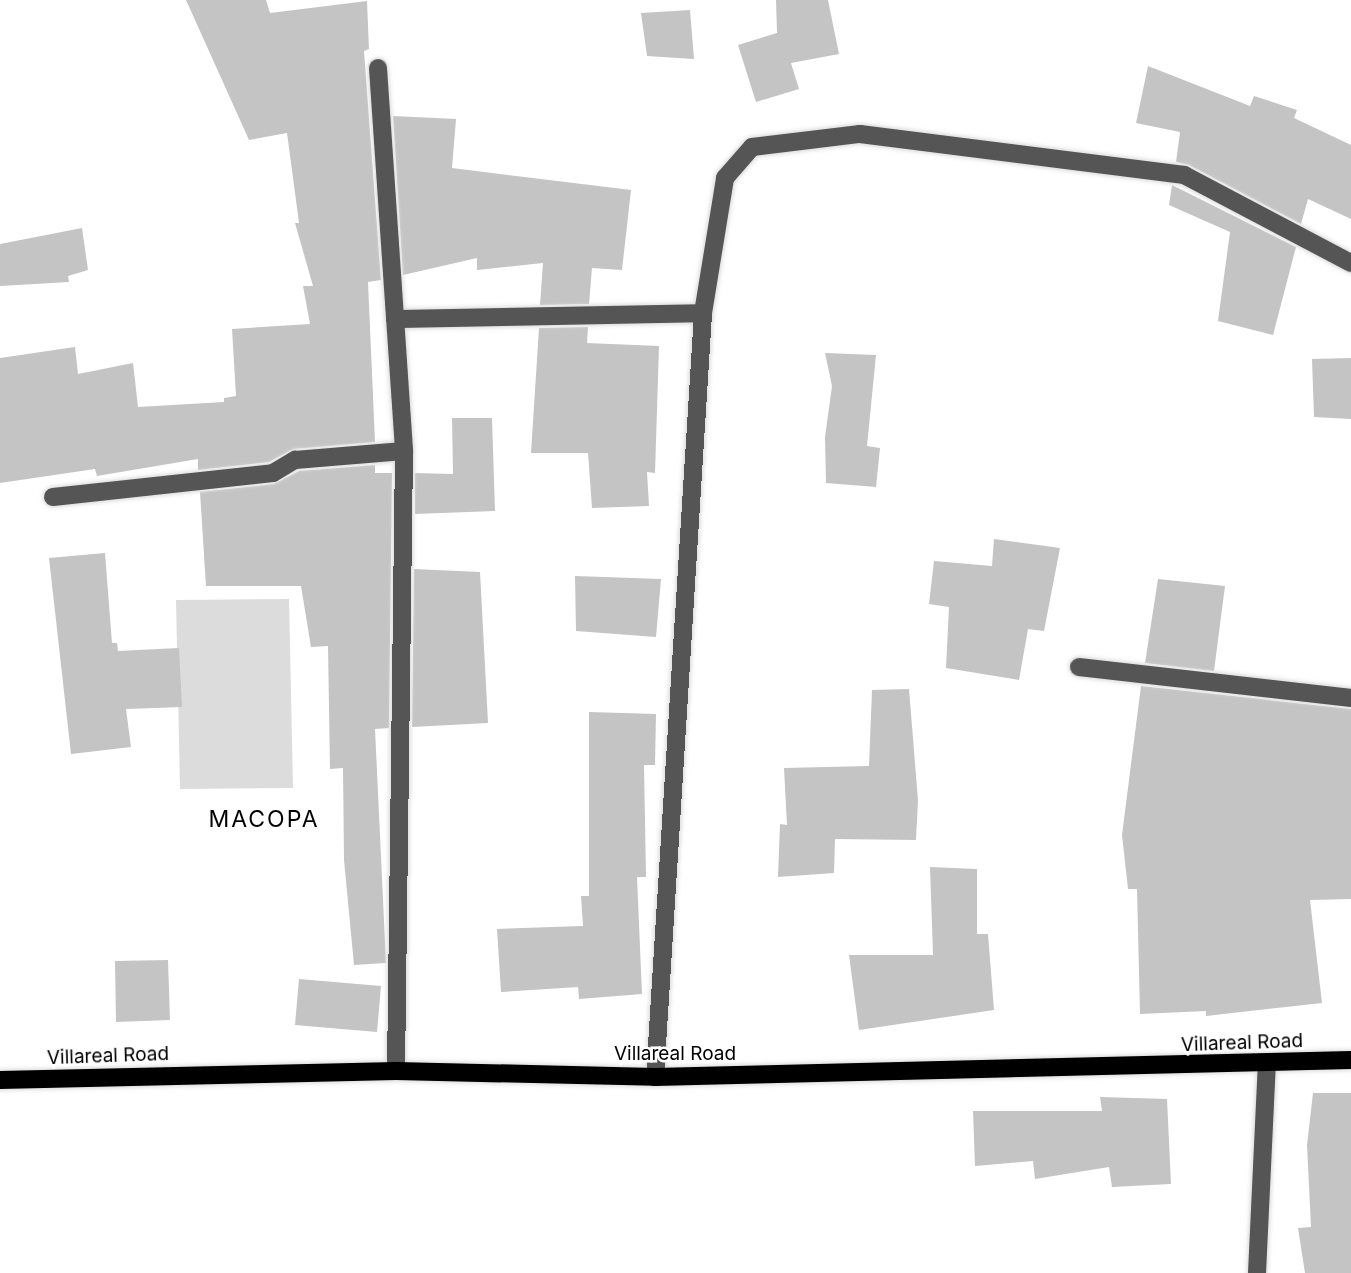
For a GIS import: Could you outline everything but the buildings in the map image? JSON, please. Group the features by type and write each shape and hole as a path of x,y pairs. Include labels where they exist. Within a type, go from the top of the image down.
{"main road":[{"name":"Villareal Road","path":"0,1080 396,1071 655,1077 1267,1065 1351,1060"}],"street":[{"path":"378,68 404,452 396,1071"},
{"path":"655,1077 703,313 725,178 752,147 860,134 1184,175 1351,262"},
{"path":"396,319 703,313"},
{"path":"53,497 273,473 295,460 404,452"},
{"path":"1079,667 1351,698"},
{"path":"1258,1273 1267,1065"}],"shaded area":[{"path":"289,599 293,788 180,789 176,600"}],"district":[{"name":"MACOPA","path":"264,819"}]}
